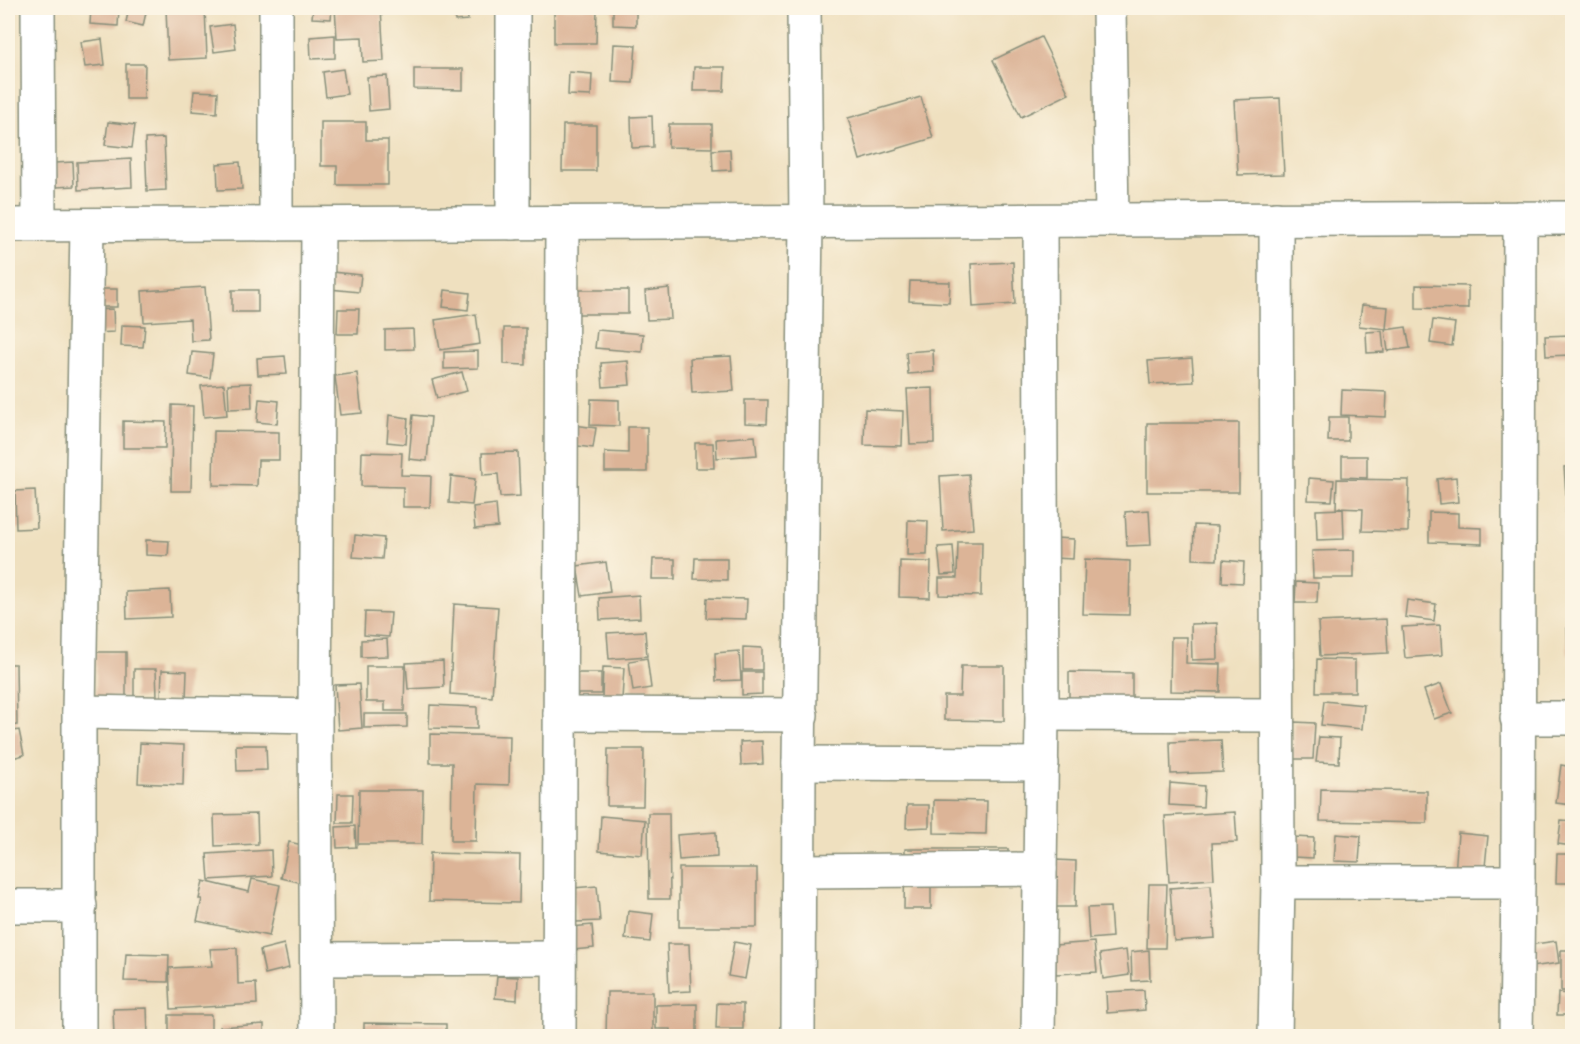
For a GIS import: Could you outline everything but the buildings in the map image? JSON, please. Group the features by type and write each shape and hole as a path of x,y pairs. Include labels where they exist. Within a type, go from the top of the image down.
{"street":[{"path":"38,8 23,225 1572,218"},
{"path":"276,8 276,224"},
{"path":"513,8 513,223"},
{"path":"798,1036 806,221 804,8"},
{"path":"1109,8 1112,220"},
{"path":"1516,1036 1520,218"},
{"path":"1275,1036 1278,882 1276,219"},
{"path":"1038,1036 1042,764 1040,221"},
{"path":"559,1036 562,223"},
{"path":"317,1036 315,716 318,224"},
{"path":"79,1036 79,712 87,225"},
{"path":"79,712 315,716"},
{"path":"560,714 801,715"},
{"path":"1042,714 1276,715"},
{"path":"1517,718 1572,718"},
{"path":"799,764 1042,764"},
{"path":"800,871 1040,869"},
{"path":"1278,882 1518,882"},
{"path":"8,906 80,906"},
{"path":"317,959 559,958"}]}
